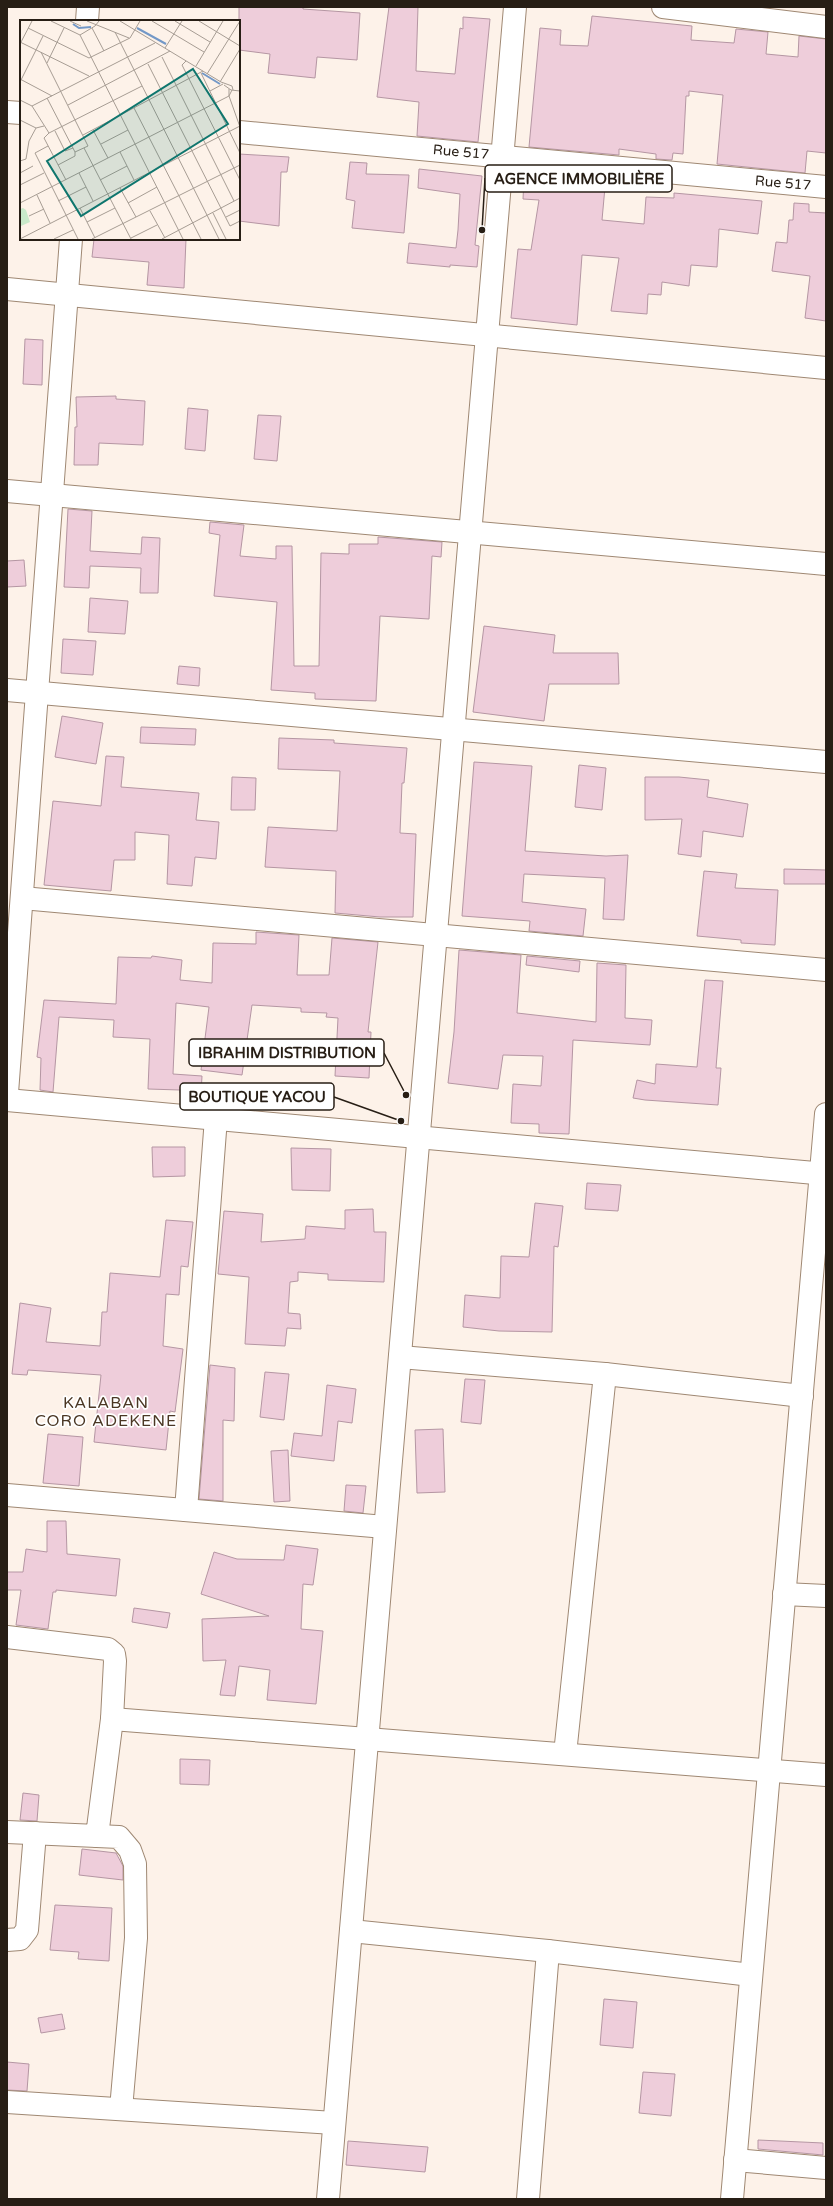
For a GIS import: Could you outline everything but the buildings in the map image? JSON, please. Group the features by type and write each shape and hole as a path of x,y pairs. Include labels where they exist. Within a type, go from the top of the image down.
{"street":[{"path":"87,20 88,7"},
{"path":"328,2199 515,7"},
{"path":"663,7 826,27"},
{"path":"7,112 20,113"},
{"name":"Rue 517","path":"240,132 826,187"},
{"path":"7,1093 71,240"},
{"path":"7,289 826,368"},
{"path":"7,491 826,564"},
{"path":"7,690 454,728 826,762"},
{"path":"22,898 826,970"},
{"path":"7,1100 823,1173"},
{"path":"732,2199 784,1594 823,1173 826,1114"},
{"path":"186,1510 216,1118"},
{"path":"400,1357 605,1374 802,1396"},
{"path":"565,1754 605,1374"},
{"path":"7,1495 385,1527"},
{"path":"784,1594 826,1596"},
{"path":"7,1637 108,1649 114,1654 115,1661 112,1719 97,1836"},
{"path":"112,1719 826,1775"},
{"path":"7,1832 119,1837 130,1850 135,1864 136,1938 122,2109"},
{"path":"7,1940 20,1939 27,1930 35,1833"},
{"path":"351,1931 548,1951 751,1975"},
{"path":"528,2199 548,1951"},
{"path":"7,2102 334,2123"},
{"path":"735,2160 826,2168"}],"place":[{"name":"AGENCE IMMOBILIÈRE","path":"482,230"},
{"name":"IBRAHIM DISTRIBUTION","path":"406,1095"},
{"name":"BOUTIQUE YACOU","path":"401,1121"}],"district":[{"name":"KALABAN CORO ADEKENE","path":"106,1412"}]}
